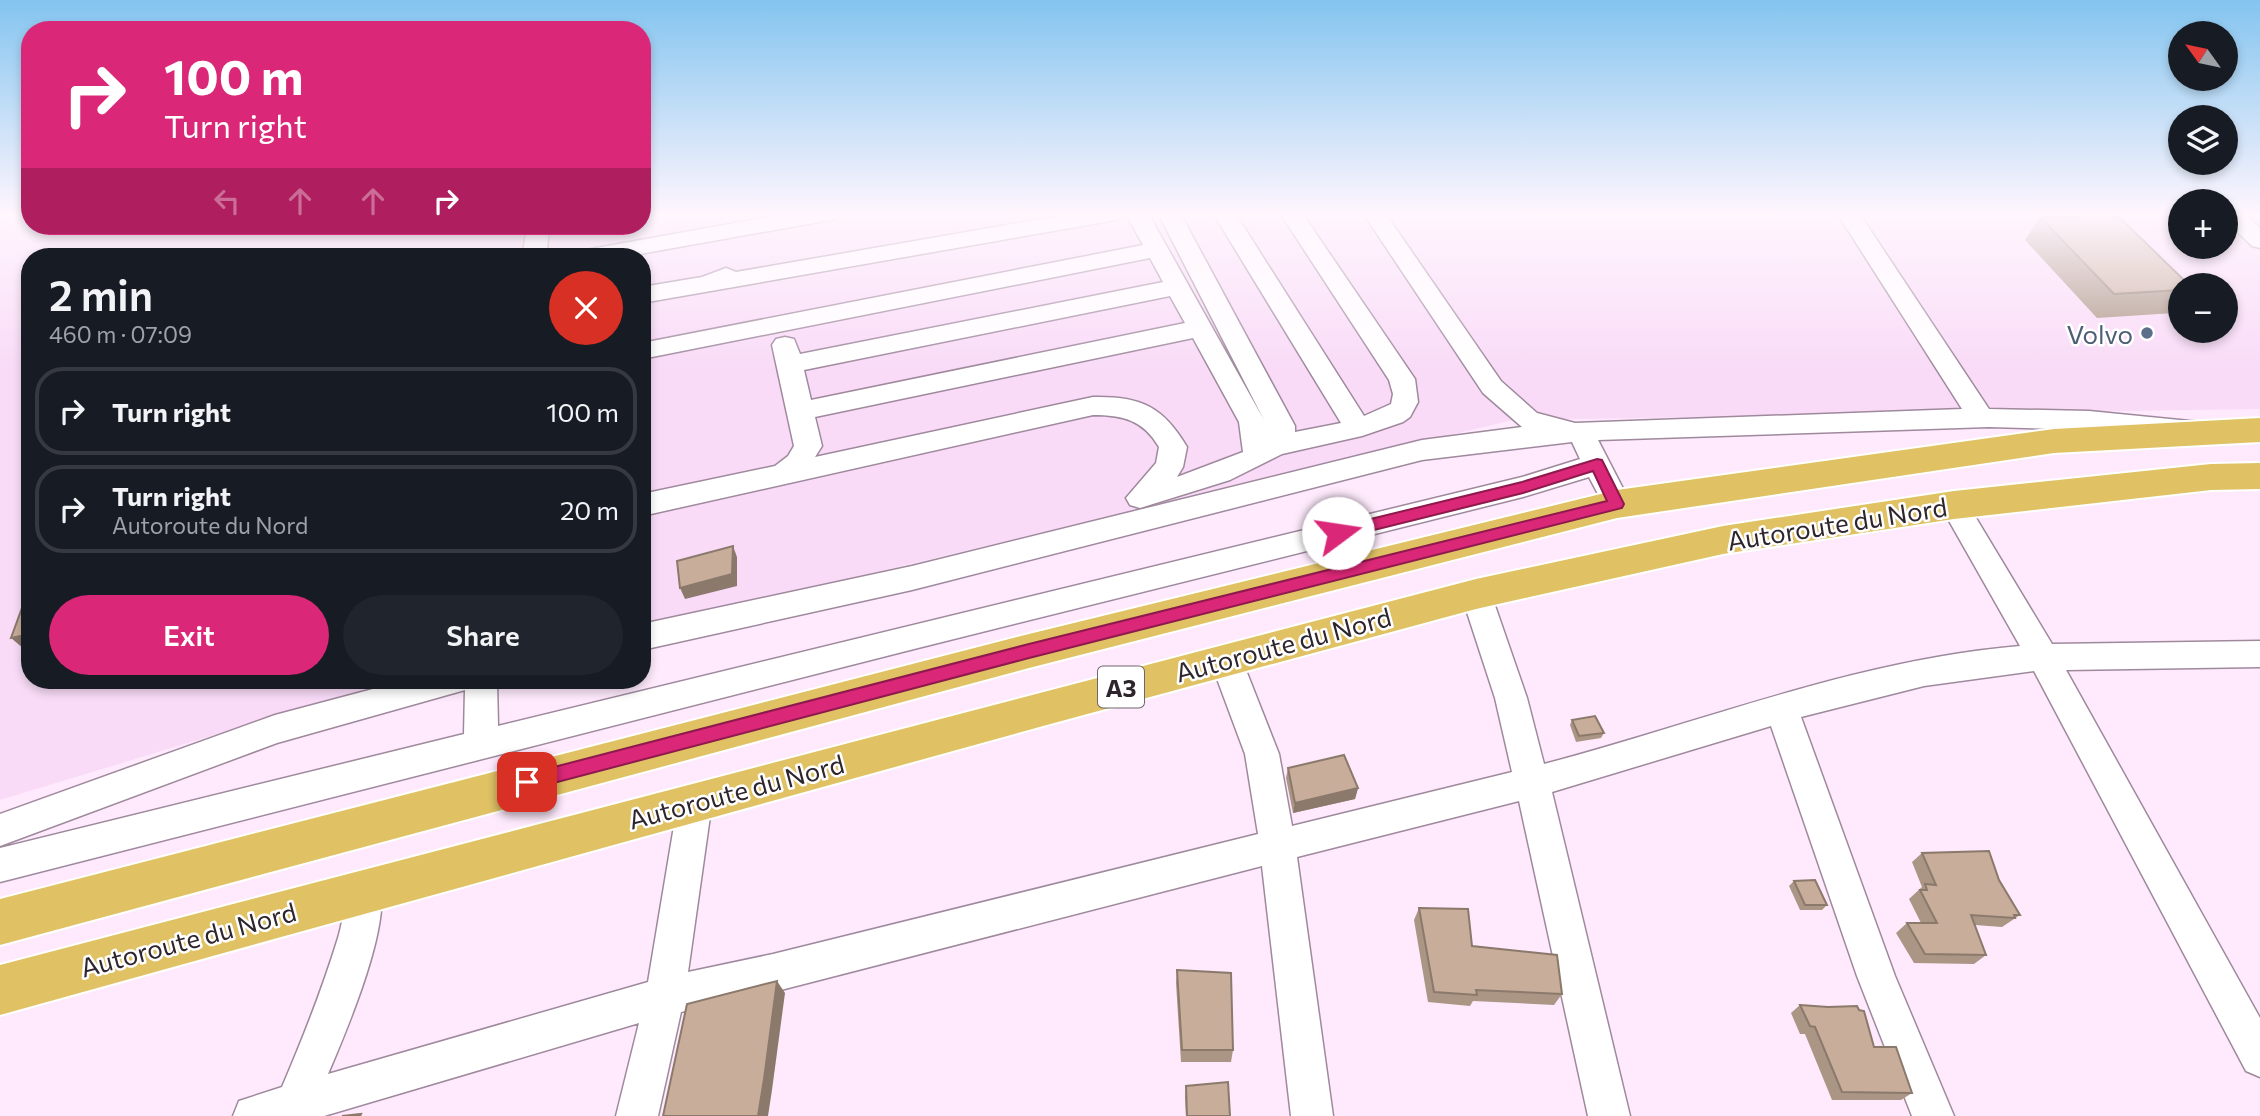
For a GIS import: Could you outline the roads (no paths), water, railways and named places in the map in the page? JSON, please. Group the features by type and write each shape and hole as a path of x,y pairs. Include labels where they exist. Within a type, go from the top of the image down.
{"highway":[{"name":"Autoroute du Nord","path":"0,922 1002,658 1617,504 2054,441 2260,430"},
{"name":"Autoroute du Nord","path":"0,990 1476,594 1723,540 1954,505 2198,478 2260,475"}],"street":[{"path":"708,284 747,265"},
{"path":"651,294 817,265"},
{"path":"651,349 1076,265"},
{"path":"1166,265 1266,451"},
{"path":"1196,265 1281,426 1281,438 1266,451"},
{"path":"1256,265 1357,427"},
{"path":"1021,552 1140,498 1233,468 1266,451 1382,421 1400,413 1406,403 1407,392 1402,379 1326,265"},
{"path":"1409,265 1492,387 1528,420 1581,434 1617,504"},
{"path":"1882,265 1980,416"},
{"path":"790,364 1178,287"},
{"path":"781,324 808,446 798,463 782,475"},
{"path":"800,411 1200,328"},
{"path":"651,503 1093,406 1119,405 1142,413 1162,426 1173,447 1169,467 1140,498"},
{"path":"651,635 1021,552 1093,531 1422,450 1475,442 1661,427 1980,416 2121,421 2211,431"},
{"path":"0,865 1523,488 1597,464"},
{"path":"1954,505 2043,657 2260,1057"},
{"path":"1476,594 1511,698 1609,1116"},
{"path":"254,1116 292,1110 348,1086 665,996 773,973 1532,782 1654,749 1781,707 1866,684 1963,666 2043,657 2260,654"},
{"path":"1226,660 1262,754 1278,847 1312,1116"},
{"path":"2,815 275,729 423,689"},
{"path":"481,689 481,744"},
{"path":"1781,707 1876,976 1933,1116"},
{"path":"638,1116 665,996 695,802"},
{"path":"292,1110 334,1013 358,934 365,892"}],"place":[{"name":"Volvo","path":"2147,333"}]}
